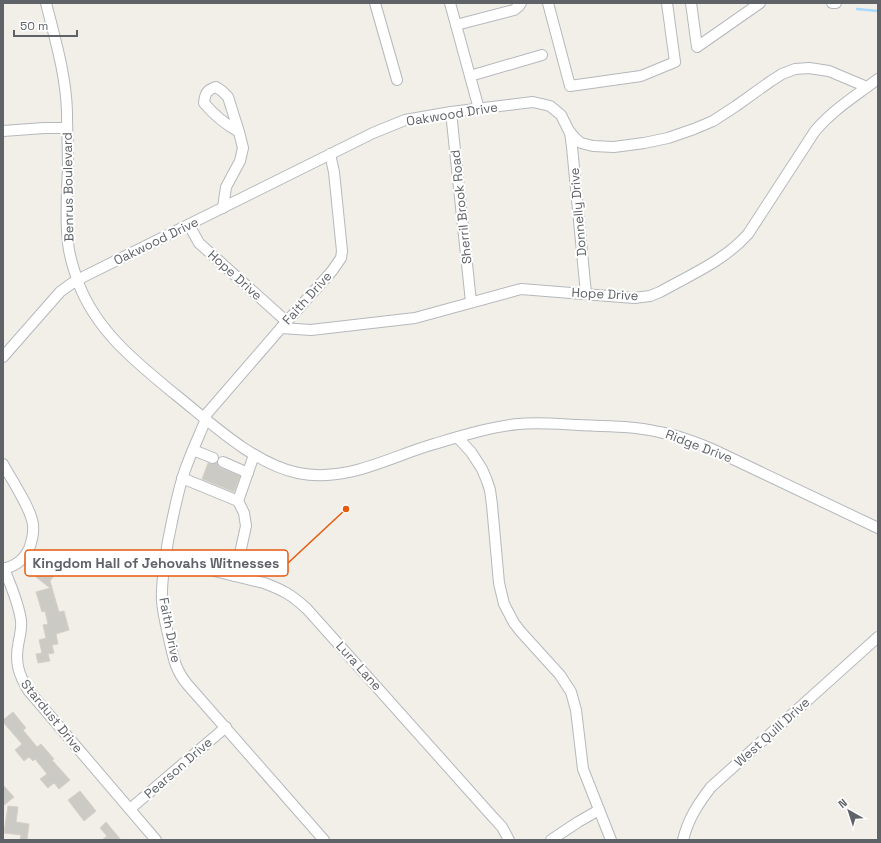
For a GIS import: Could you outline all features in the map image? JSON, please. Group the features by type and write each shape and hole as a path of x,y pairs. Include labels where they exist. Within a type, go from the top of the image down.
{"street":[{"name":"Benrus Boulevard","path":"46,3 60,56 66,99 68,166 66,225 70,255 77,280 85,298 98,319 114,340 142,368 225,434 254,455 273,465 296,473 321,476 345,474 373,466 423,447 458,438"},
{"path":"375,3 397,80"},
{"path":"450,3 479,109"},
{"path":"456,25 514,10 520,3"},
{"path":"548,3 570,86 641,76 675,62 667,3"},
{"path":"691,3 697,47 760,3"},
{"path":"470,76 542,55"},
{"name":"Oakwood Drive","path":"3,357 60,292 77,280 373,133 405,120 451,112 533,102 550,106 561,115 569,131 581,143 593,146 614,147 668,138 713,121 771,80 795,69 809,68 829,71 867,87"},
{"path":"867,87 878,79"},
{"name":"Hope Drive","path":"189,225 199,243 284,324 296,330 312,330 415,318 521,289 641,298 660,292 733,250 748,234 815,131 835,110 867,87"},
{"name":"Sherril Brook Road","path":"451,112 471,302"},
{"path":"3,131 67,128"},
{"name":"Donnelly Drive","path":"569,131 572,148 586,294"},
{"path":"223,208 226,187 240,161 243,148 239,132"},
{"name":"Faith Drive","path":"324,840 181,676 176,666 168,634 162,603 162,592 165,559 174,510 182,478 205,418 341,258 342,251 334,172 330,154"},
{"name":"Ridge Drive","path":"458,438 519,424 629,428 660,432 690,440 712,449 878,528"},
{"path":"458,438 476,459 482,469 488,486 492,504 499,583 504,604 514,623 560,675 571,692 576,710 582,769 611,840"},
{"path":"193,450 213,458"},
{"path":"238,502 254,455"},
{"path":"223,462 248,473"},
{"path":"3,464 27,506 33,523 34,532 27,553 23,558 12,567 4,569"},
{"path":"182,478 238,502 244,513 246,526 235,576"},
{"name":"Lura Lane","path":"165,559 264,582 279,588 295,598 307,609 492,815 502,827 509,840"},
{"name":"Stardust Drive","path":"4,569 20,614 21,630 17,664 21,677 28,690 156,840"},
{"name":"West Quill Drive","path":"683,840 692,816 711,787 878,637"},
{"name":"Pearson Drive","path":"130,809 226,727"},
{"path":"550,840 599,810"}],"building":[{"path":"208,463 217,463 220,468 240,476 234,492 202,479"},
{"path":"46,564 57,572 50,581 59,612 64,611 69,630 56,634 58,644 52,645 54,653 48,654 50,661 38,663 36,654 42,653 39,640 46,638 43,625 48,624 45,611 42,612 36,592 50,588 36,577"},
{"path":"13,712 26,728 23,730 37,747 41,744 54,759 52,760 70,780 59,789 54,783 48,788 40,779 47,774 35,759 33,761 29,757 24,761 15,750 22,744 3,722 3,720"},
{"path":"3,785 14,797 3,806"},
{"path":"80,791 96,811 84,821 68,800"},
{"path":"8,806 18,807 16,822 29,824 27,840 20,840 21,835 4,833"},
{"path":"106,822 121,840 102,840 107,836 100,828"}],"waterway":[{"path":"857,9 878,11"}],"place":[{"name":"Kingdom Hall of Jehovahs Witnesses","path":"346,509"}]}
